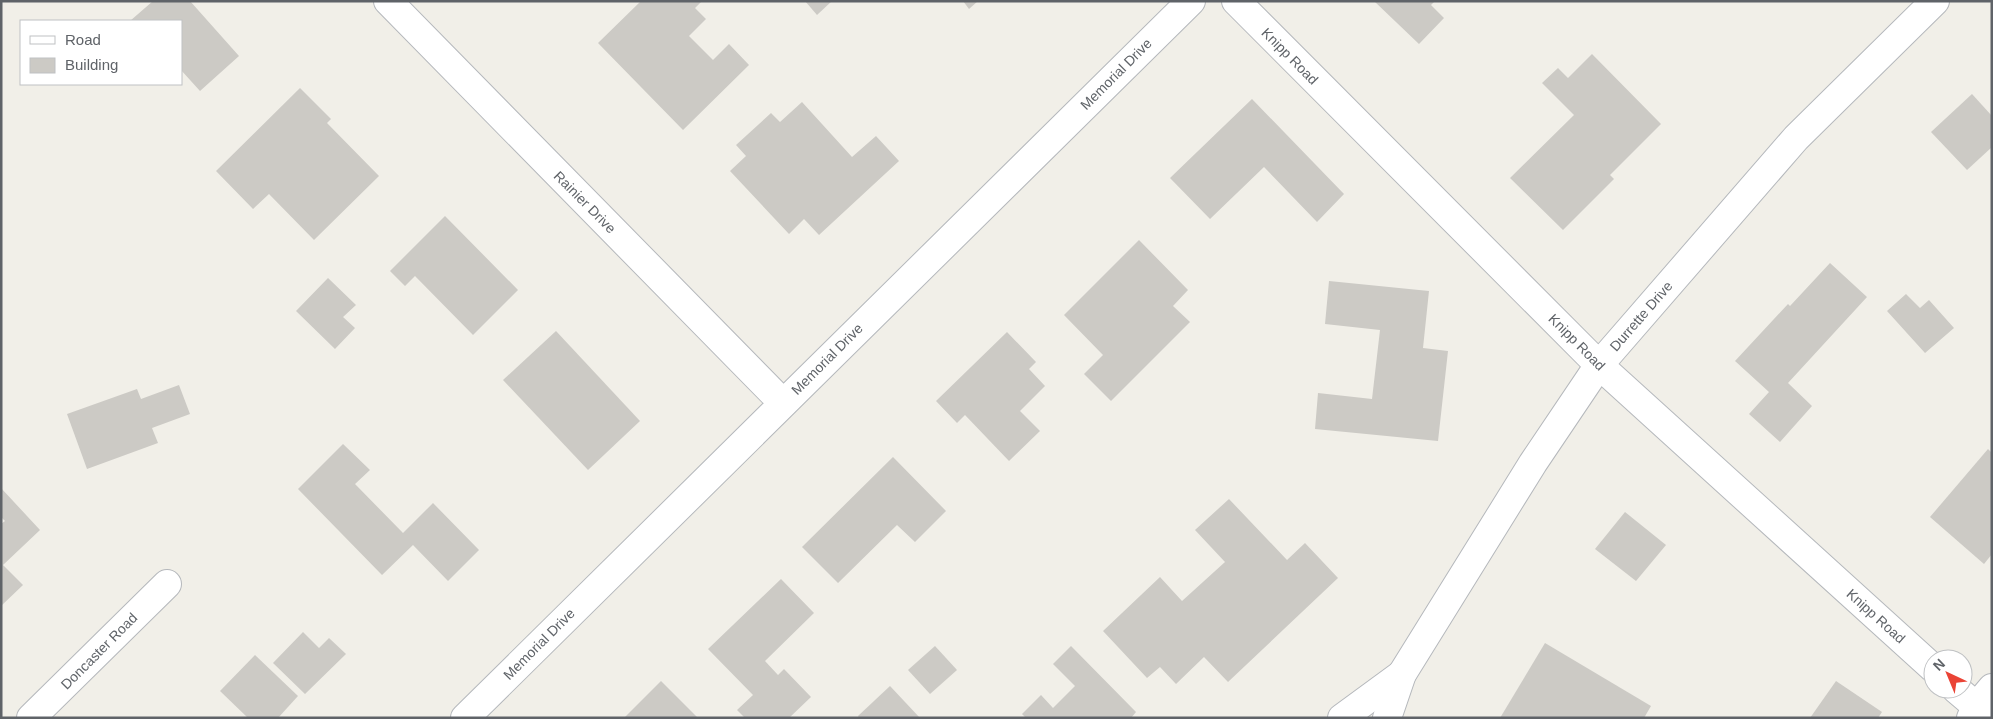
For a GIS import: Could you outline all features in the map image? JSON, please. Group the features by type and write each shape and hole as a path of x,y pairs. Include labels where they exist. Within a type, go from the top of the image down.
{"street":[{"name":"Rainier Drive","path":"388,1 783,403"},
{"name":"Memorial Drive","path":"465,718 1191,1"},
{"name":"Knipp Road","path":"1236,1 1599,365 1923,659"},
{"name":"Durrette Drive","path":"1402,674 1533,462 1599,365 1796,138 1935,1"},
{"name":"Doncaster Road","path":"31,718 167,584"},
{"path":"1342,718 1402,674"},
{"path":"1387,718 1402,674"}],"building":[{"path":"153,1 190,1 239,56 200,91 182,71 182,20 131,20"},
{"path":"641,1 702,1 695,8 706,19 689,36 713,60 729,44 749,65 683,130 598,43"},
{"path":"805,1 832,1 817,15"},
{"path":"963,1 978,1 969,9"},
{"path":"1374,1 1435,1 1431,5 1444,18 1419,44"},
{"path":"1592,54 1661,124 1610,175 1614,179 1563,230 1510,178 1574,115 1542,83 1558,68 1568,78"},
{"path":"300,88 331,119 327,123 379,176 314,240 269,194 253,209 216,171"},
{"path":"1972,94 1992,116 1992,147 1967,170 1931,132"},
{"path":"1252,99 1344,194 1317,222 1264,167 1210,219 1170,178"},
{"path":"802,102 852,157 876,136 899,161 819,235 804,219 789,234 730,171 746,156 736,145 771,113 780,122"},
{"path":"445,216 518,290 473,335 415,276 405,286 390,271"},
{"path":"1139,240 1188,290 1173,306 1190,322 1111,401 1084,374 1103,355 1064,315"},
{"path":"1830,263 1867,297 1788,383 1812,406 1780,442 1749,414 1769,392 1735,361 1788,304 1790,306"},
{"path":"328,278 356,305 343,317 355,328 335,349 296,311"},
{"path":"1329,281 1429,291 1423,348 1448,351 1438,441 1315,429 1318,393 1372,399 1380,330 1325,324"},
{"path":"1906,294 1920,308 1929,300 1954,328 1925,353 1887,311"},
{"path":"556,331 640,421 588,470 503,380"},
{"path":"1007,332 1036,362 1029,369 1045,386 1020,411 1040,431 1009,461 965,415 957,423 936,401"},
{"path":"179,385 190,414 152,428 158,443 87,469 67,414 137,389 141,399"},
{"path":"343,444 370,470 355,484 403,533 433,503 479,550 448,581 413,545 382,575 298,489"},
{"path":"1988,449 1992,453 1992,554 1984,564 1930,517"},
{"path":"893,457 946,511 915,542 897,525 838,583 802,547"},
{"path":"1,488 40,530 3,565 23,585 1,606 1,524 5,521 1,517"},
{"path":"1229,499 1287,560 1305,543 1338,578 1228,682 1204,657 1176,684 1160,667 1147,678 1103,631 1160,577 1182,601 1225,562 1195,530"},
{"path":"1625,512 1666,545 1636,581 1595,549"},
{"path":"781,579 814,613 765,661 778,675 784,669 811,697 789,718 745,718 737,710 753,695 708,649"},
{"path":"303,632 319,648 329,638 346,654 305,694 273,663"},
{"path":"1545,643 1651,706 1644,718 1500,718"},
{"path":"935,646 957,670 930,694 908,670"},
{"path":"1071,646 1136,712 1131,718 1026,718 1022,714 1041,695 1053,708 1075,686 1053,664"},
{"path":"255,655 298,696 278,718 248,718 220,691"},
{"path":"661,681 698,718 624,718"},
{"path":"1836,681 1882,712 1878,718 1810,718"},
{"path":"890,686 920,718 859,718 858,716"}]}
